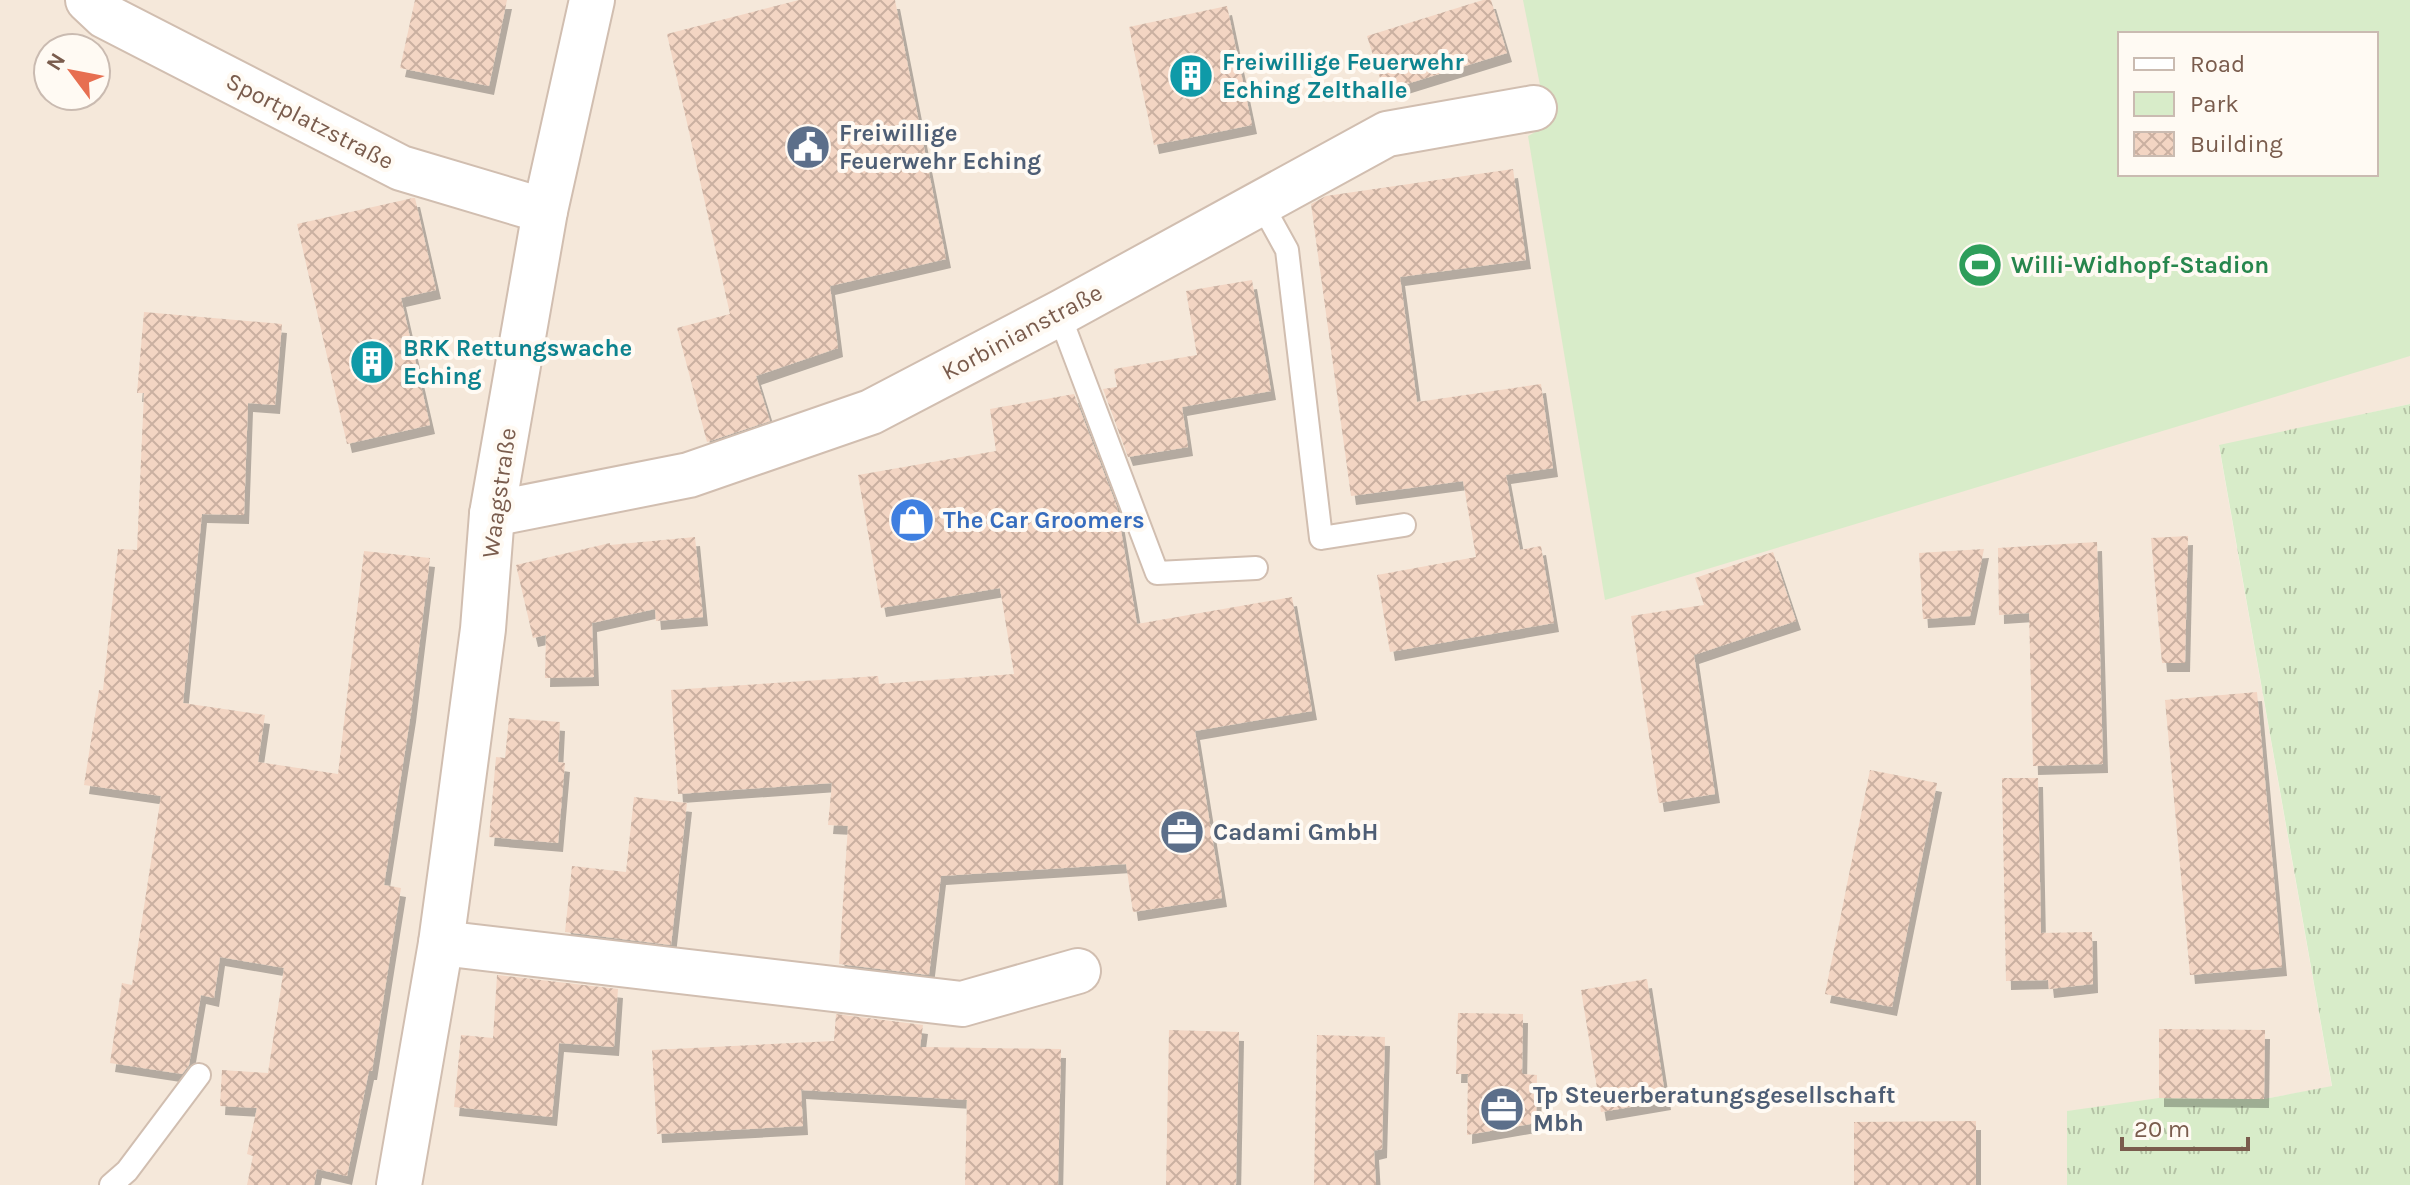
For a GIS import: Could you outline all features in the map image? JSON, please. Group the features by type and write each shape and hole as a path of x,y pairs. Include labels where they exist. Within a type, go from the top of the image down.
{"street":[{"name":"Sportplatzstraße","path":"88,0 105,16 401,168 545,211"},
{"name":"Waagstraße","path":"399,1185 441,943 483,629 492,514 545,211 592,0"},
{"name":"Korbinianstraße","path":"492,514 689,475 871,412 1059,314 1387,134 1534,108"},
{"path":"441,943 962,1004 1078,971"}],"lane":[{"path":"1261,203 1287,250 1321,538 1404,525"},
{"path":"1059,314 1157,573 1256,568"},
{"path":"111,1185 127,1171 199,1075"}],"shaded area":[{"path":"0,0 2410,0 2410,404 2219,446 2332,1087 2264,1099 2068,1111 2067,1185 0,1185"}],"green space":[{"name":"Willi-Widhopf-Stadion","path":"1523,0 2410,0 2410,356 1605,600 1528,136 1548,125"},
{"path":"2410,404 2410,1185 2067,1185 2067,1111 2159,1098 2264,1099 2332,1086 2219,445"}],"building":[{"path":"415,0 507,0 489,86 400,68"},
{"name":"Freiwillige Feuerwehr Eching","path":"799,0 895,0 946,259 830,286 838,348 756,376 770,421 707,442 677,328 730,314 667,34"},
{"path":"1491,0 1507,53 1384,91 1367,36"},
{"name":"Freiwillige Feuerwehr Eching Zelthalle","path":"1227,6 1252,125 1154,145 1129,27"},
{"path":"1513,169 1526,260 1400,277 1417,402 1541,384 1553,468 1506,475 1520,550 1541,546 1554,623 1390,652 1377,575 1476,557 1463,481 1351,496 1311,204 1326,196"},
{"name":"BRK Rettungswache Eching","path":"415,198 436,290 401,298 430,425 347,444 297,224"},
{"path":"1252,280 1271,391 1182,407 1188,447 1128,457 1103,389 1117,387 1114,369 1197,355 1186,291"},
{"path":"144,312 282,324 275,405 248,403 244,515 202,514 183,703 265,715 258,762 338,774 364,551 430,558 411,713 384,885 401,888 372,1071 369,1071 347,1176 317,1169 314,1185 247,1185 253,1156 247,1154 257,1108 220,1106 222,1070 268,1073 284,968 220,957 214,998 201,995 189,1065 182,1074 110,1063 122,983 132,985 161,796 84,785 99,690 103,690 118,549 137,550 144,393 137,393"},
{"path":"1074,394 1117,507 1137,624 1292,597 1312,711 1195,731 1222,898 1133,912 1126,864 941,876 929,975 839,964 848,826 828,825 832,783 678,794 671,690 878,676 879,684 1014,674 1000,588 881,608 858,475 996,451 990,409"},
{"path":"2188,536 2185,663 2162,663 2151,538"},
{"path":"695,537 703,617 656,621 655,609 592,623 594,677 545,678 546,635 533,638 516,565 610,543"},
{"path":"2097,542 2103,764 2033,766 2029,613 1999,615 1998,548"},
{"path":"1984,549 1970,616 1923,619 1919,553"},
{"path":"1773,552 1796,621 1694,655 1715,794 1659,803 1631,616 1704,605 1695,578"},
{"path":"2257,692 2282,967 2190,975 2165,700"},
{"path":"509,718 560,722 558,762 565,763 558,843 489,837 496,757 505,758"},
{"path":"1870,770 1937,783 1892,1007 1825,994"},
{"path":"2002,778 2038,778 2041,933 2092,932 2093,984 2049,989 2048,980 2006,981"},
{"path":"634,797 687,803 671,945 565,932 572,866 626,872"},
{"path":"497,975 618,989 614,1047 559,1043 552,1117 454,1107 461,1035 493,1038"},
{"path":"1647,979 1666,1101 1601,1112 1581,990"},
{"path":"1458,1013 1523,1014 1522,1074 1537,1075 1536,1123 1467,1135 1468,1074 1456,1074"},
{"path":"836,1014 923,1025 920,1047 1061,1049 1058,1185 965,1185 967,1100 801,1090 803,1126 657,1134 652,1050 834,1041"},
{"path":"2159,1029 2265,1030 2264,1099 2159,1098"},
{"path":"1169,1030 1239,1032 1236,1185 1166,1185"},
{"path":"1317,1035 1385,1037 1382,1149 1374,1151 1376,1185 1314,1185"},
{"path":"1976,1121 1976,1185 1854,1185 1854,1122"}],"place":[{"name":"Freiwillige Feuerwehr Eching Zelthalle","path":"1191,76"},
{"name":"Freiwillige Feuerwehr Eching","path":"808,147"},
{"name":"Willi-Widhopf-Stadion","path":"1980,265"},
{"name":"BRK Rettungswache Eching","path":"372,362"},
{"name":"The Car Groomers","path":"912,520"},
{"name":"Cadami GmbH","path":"1182,832"},
{"name":"Tp Steuerberatungsgesellschaft Mbh","path":"1502,1109"}]}
